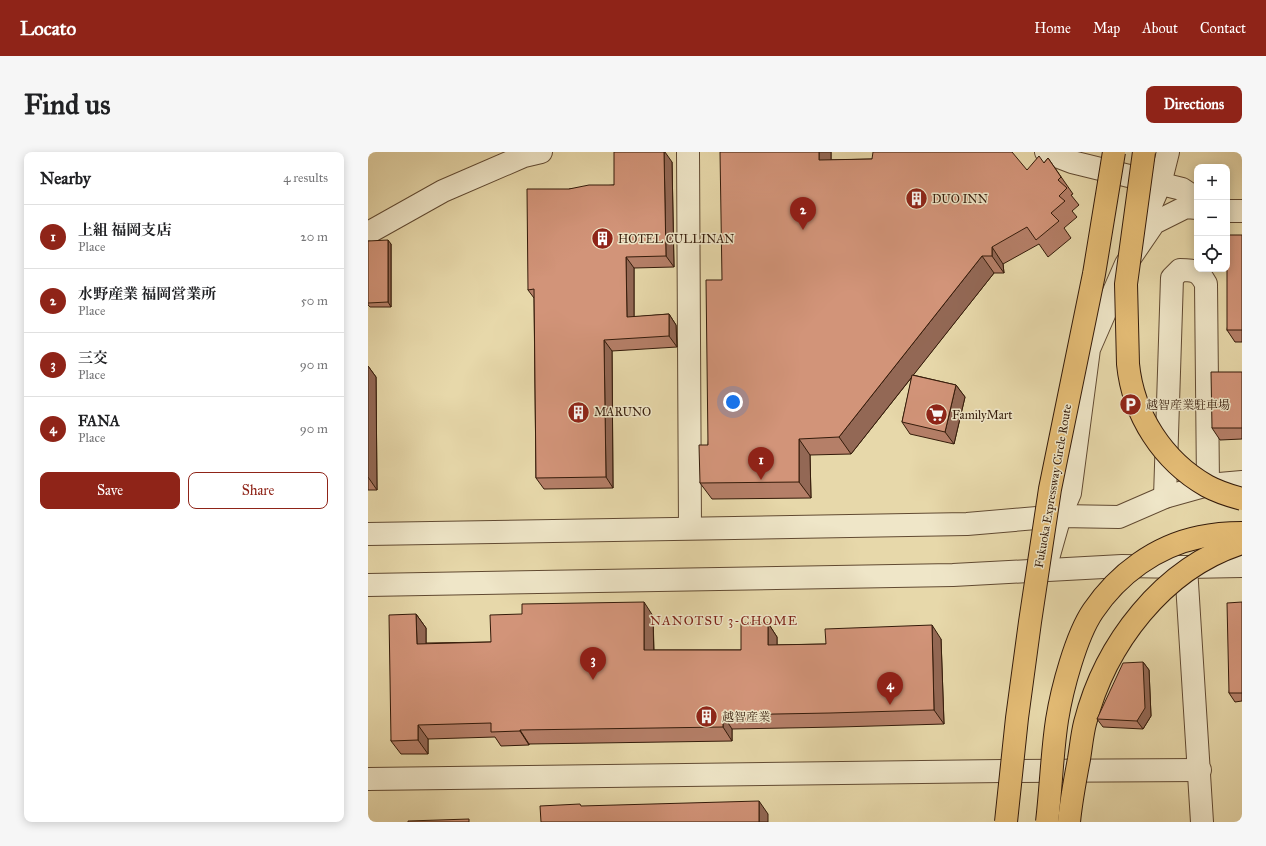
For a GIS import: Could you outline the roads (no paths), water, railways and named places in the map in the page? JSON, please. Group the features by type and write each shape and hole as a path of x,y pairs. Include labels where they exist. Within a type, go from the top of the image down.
{"highway":[{"name":"Fukuoka Expressway Circle Route","path":"1006,822 1029,629 1050,489 1094,274 1114,152"},
{"name":"Fukuoka Expressway Circle Route","path":"1015,822 1024,721 1057,490 1113,200 1120,152"},
{"path":"1144,152 1126,284 1128,364 1129,376 1133,391 1142,417 1167,455 1208,487 1242,498"},
{"path":"1047,822 1058,719 1068,673 1078,643 1092,611 1126,573 1159,551 1199,537 1242,533"},
{"path":"1069,822 1085,723 1098,686 1114,652 1141,614 1175,579 1201,561 1225,548 1242,543"}],"street":[{"path":"368,233 443,191 524,156 541,152"},
{"path":"688,152 690,528"},
{"path":"1046,152 1072,162 1182,189 1194,197"},
{"path":"1003,822 1002,771 1010,707 1017,674 1042,595 1045,569 1060,516 1070,493 1089,349 1160,184 1168,152"},
{"path":"1126,264 1154,223 1186,207 1194,208"},
{"path":"1165,496 1172,278 1180,270 1192,270 1200,274 1206,284 1208,485"},
{"path":"368,534 967,524 1060,516 1119,517 1165,496 1208,485 1242,482"},
{"path":"368,585 945,575 1122,566 1242,566"},
{"path":"1186,567 1200,770 1202,822"},
{"path":"368,779 1200,770"}],"place":[{"name":"DUO INN","path":"916,199"},
{"name":"水野産業 福岡営業所","path":"803,230"},
{"name":"HOTEL CULLINAN","path":"603,239"},
{"name":"越智産業駐車場","path":"1130,405"},
{"name":"MARUNO","path":"578,412"},
{"name":"FamilyMart","path":"937,415"},
{"name":"上組 福岡支店","path":"761,480"},
{"name":"三交","path":"593,680"},
{"name":"FANA","path":"890,705"},
{"name":"越智産業","path":"706,717"}],"district":[{"name":"NANOTSU 3-CHOME","path":"724,621"}]}
